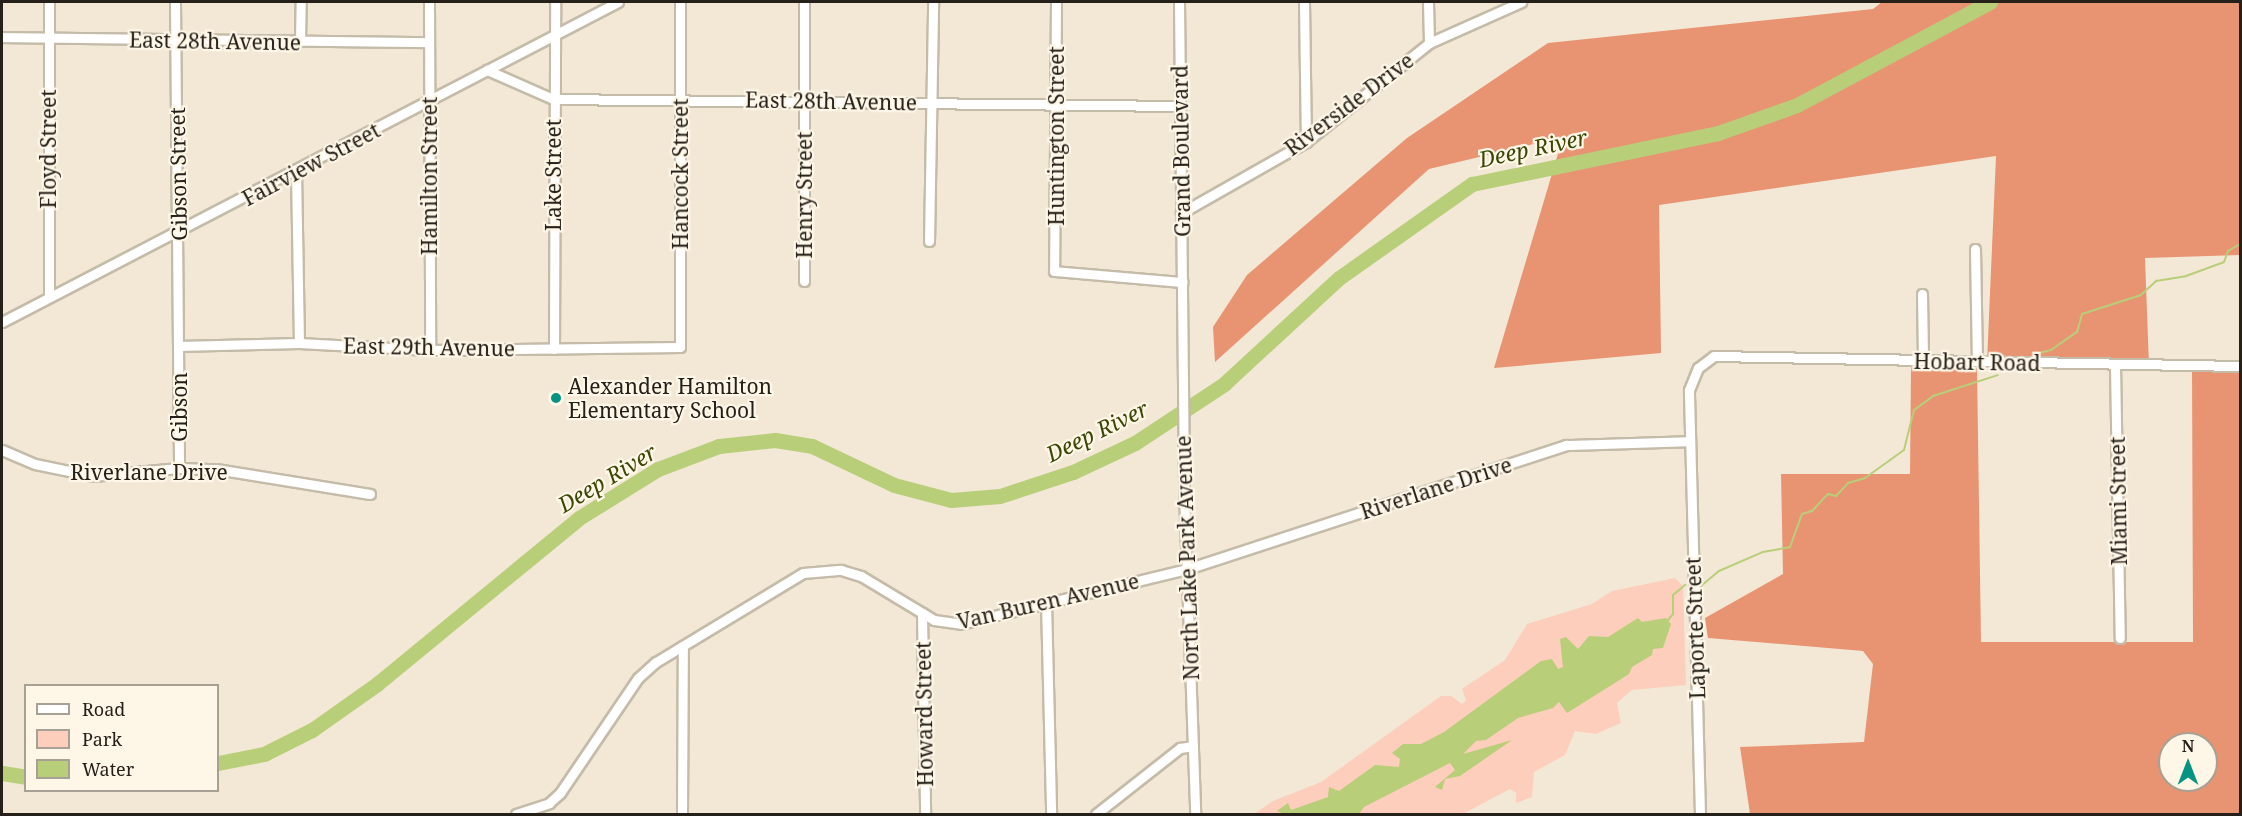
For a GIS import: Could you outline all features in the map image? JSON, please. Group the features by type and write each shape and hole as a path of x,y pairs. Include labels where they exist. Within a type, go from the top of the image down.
{"street":[{"name":"Floyd Street","path":"49,2 49,297"},
{"name":"Gibson Street","path":"175,2 179,231 178,346"},
{"path":"300,41 301,2"},
{"name":"Hamilton Street","path":"429,2 430,350"},
{"name":"Lake Street","path":"554,349 555,2"},
{"name":"Fairview Street","path":"2,322 618,2"},
{"name":"Hancock Street","path":"680,2 680,347"},
{"name":"Henry Street","path":"804,2 804,281"},
{"path":"929,241 929,102 933,2"},
{"name":"Huntington Street","path":"1056,2 1058,104 1054,271 1183,282"},
{"name":"Grand Boulevard","path":"1179,2 1182,301"},
{"path":"1304,2 1306,142"},
{"path":"1428,2 1429,43"},
{"name":"Riverside Drive","path":"1181,213 1306,142 1429,43 1521,2"},
{"name":"East 28th Avenue","path":"2,37 175,41 429,42"},
{"name":"East 28th Avenue","path":"488,70 553,99 1180,106"},
{"path":"296,171 299,343"},
{"path":"1975,249 1977,361"},
{"path":"1922,294 1923,360"},
{"name":"North Lake Park Avenue","path":"1182,301 1184,491 1195,814"},
{"name":"East 29th Avenue","path":"178,346 299,343 430,350 680,347"},
{"name":"Gibson","path":"178,346 179,468"},
{"name":"Hobart Road","path":"1714,356 2241,366"},
{"name":"Laporte Street","path":"1700,814 1689,390 1698,368 1714,356"},
{"name":"Miami Street","path":"2115,365 2120,638"},
{"name":"Riverlane Drive","path":"1187,568 1566,445 1690,441"},
{"name":"Riverlane Drive","path":"2,450 35,464 93,476 179,468 216,469 370,494"},
{"name":"Van Buren Avenue","path":"516,814 549,803 561,793 638,678 683,646 803,573 822,569 861,576 922,613 947,625 961,624 1187,568"},
{"path":"1046,602 1051,814"},
{"name":"Howard Street","path":"922,613 926,814"},
{"path":"682,814 683,646"},
{"path":"1096,814 1180,748 1193,746"},
{"path":"549,803 549,814"}],"green space":[{"path":"1675,578 1683,586 1686,685 1632,690 1617,703 1621,723 1596,734 1575,731 1565,755 1534,772 1532,797 1516,803 1516,793 1510,789 1463,814 1254,814 1273,801 1321,782 1441,696 1451,696 1462,704 1466,700 1462,689 1505,660 1527,624 1592,604 1612,591"}],"shaded area":[{"path":"1882,2 2240,2 2240,255 2145,258 2149,365 1987,362 1996,156 1659,205 1661,353 1494,368 1563,137 1429,169 1215,362 1213,327 1247,275 1407,138 1548,43 1873,9"},
{"path":"2240,365 2240,814 1750,814 1740,747 1864,742 1873,664 1863,651 1708,638 1705,618 1783,574 1781,474 1910,474 1911,367 1977,367 1981,642 2193,642 2192,366"}],"water":[{"path":"1638,618 1642,622 1666,618 1671,624 1663,648 1653,649 1652,655 1632,667 1629,674 1567,713 1559,702 1553,708 1518,718 1486,740 1476,741 1463,754 1512,740 1460,776 1445,779 1442,790 1435,787 1455,770 1450,763 1364,807 1359,814 1284,814 1277,811 1288,803 1291,810 1328,797 1329,787 1339,791 1375,765 1399,767 1400,759 1392,753 1403,744 1421,744 1444,732 1541,661 1552,659 1558,669 1563,667 1560,639 1566,637 1578,649 1589,636 1608,637"}],"waterway":[{"name":"Deep River","path":"219,763 264,754 312,730 377,684 579,518 658,469 719,446 775,440 812,446 894,485 951,500 1000,496 1073,472 1135,443 1224,384 1339,278 1472,184 1718,133 1797,105 1990,2"},
{"path":"2036,354 2051,350 2077,332 2082,314 2141,295 2156,281 2186,276 2224,262 2228,251 2240,244"},
{"path":"1701,586 1719,571 1763,552 1790,547 1802,514 1812,511 1828,494 1836,496 1848,483 1865,478 1904,450 1914,410 1933,396 1998,375"},
{"path":"1668,620 1673,614 1673,595 1685,585"},
{"name":"Deep River","path":"2,773 24,777"}],"place":[{"name":"Alexander Hamilton Elementary School","path":"556,398"}]}
